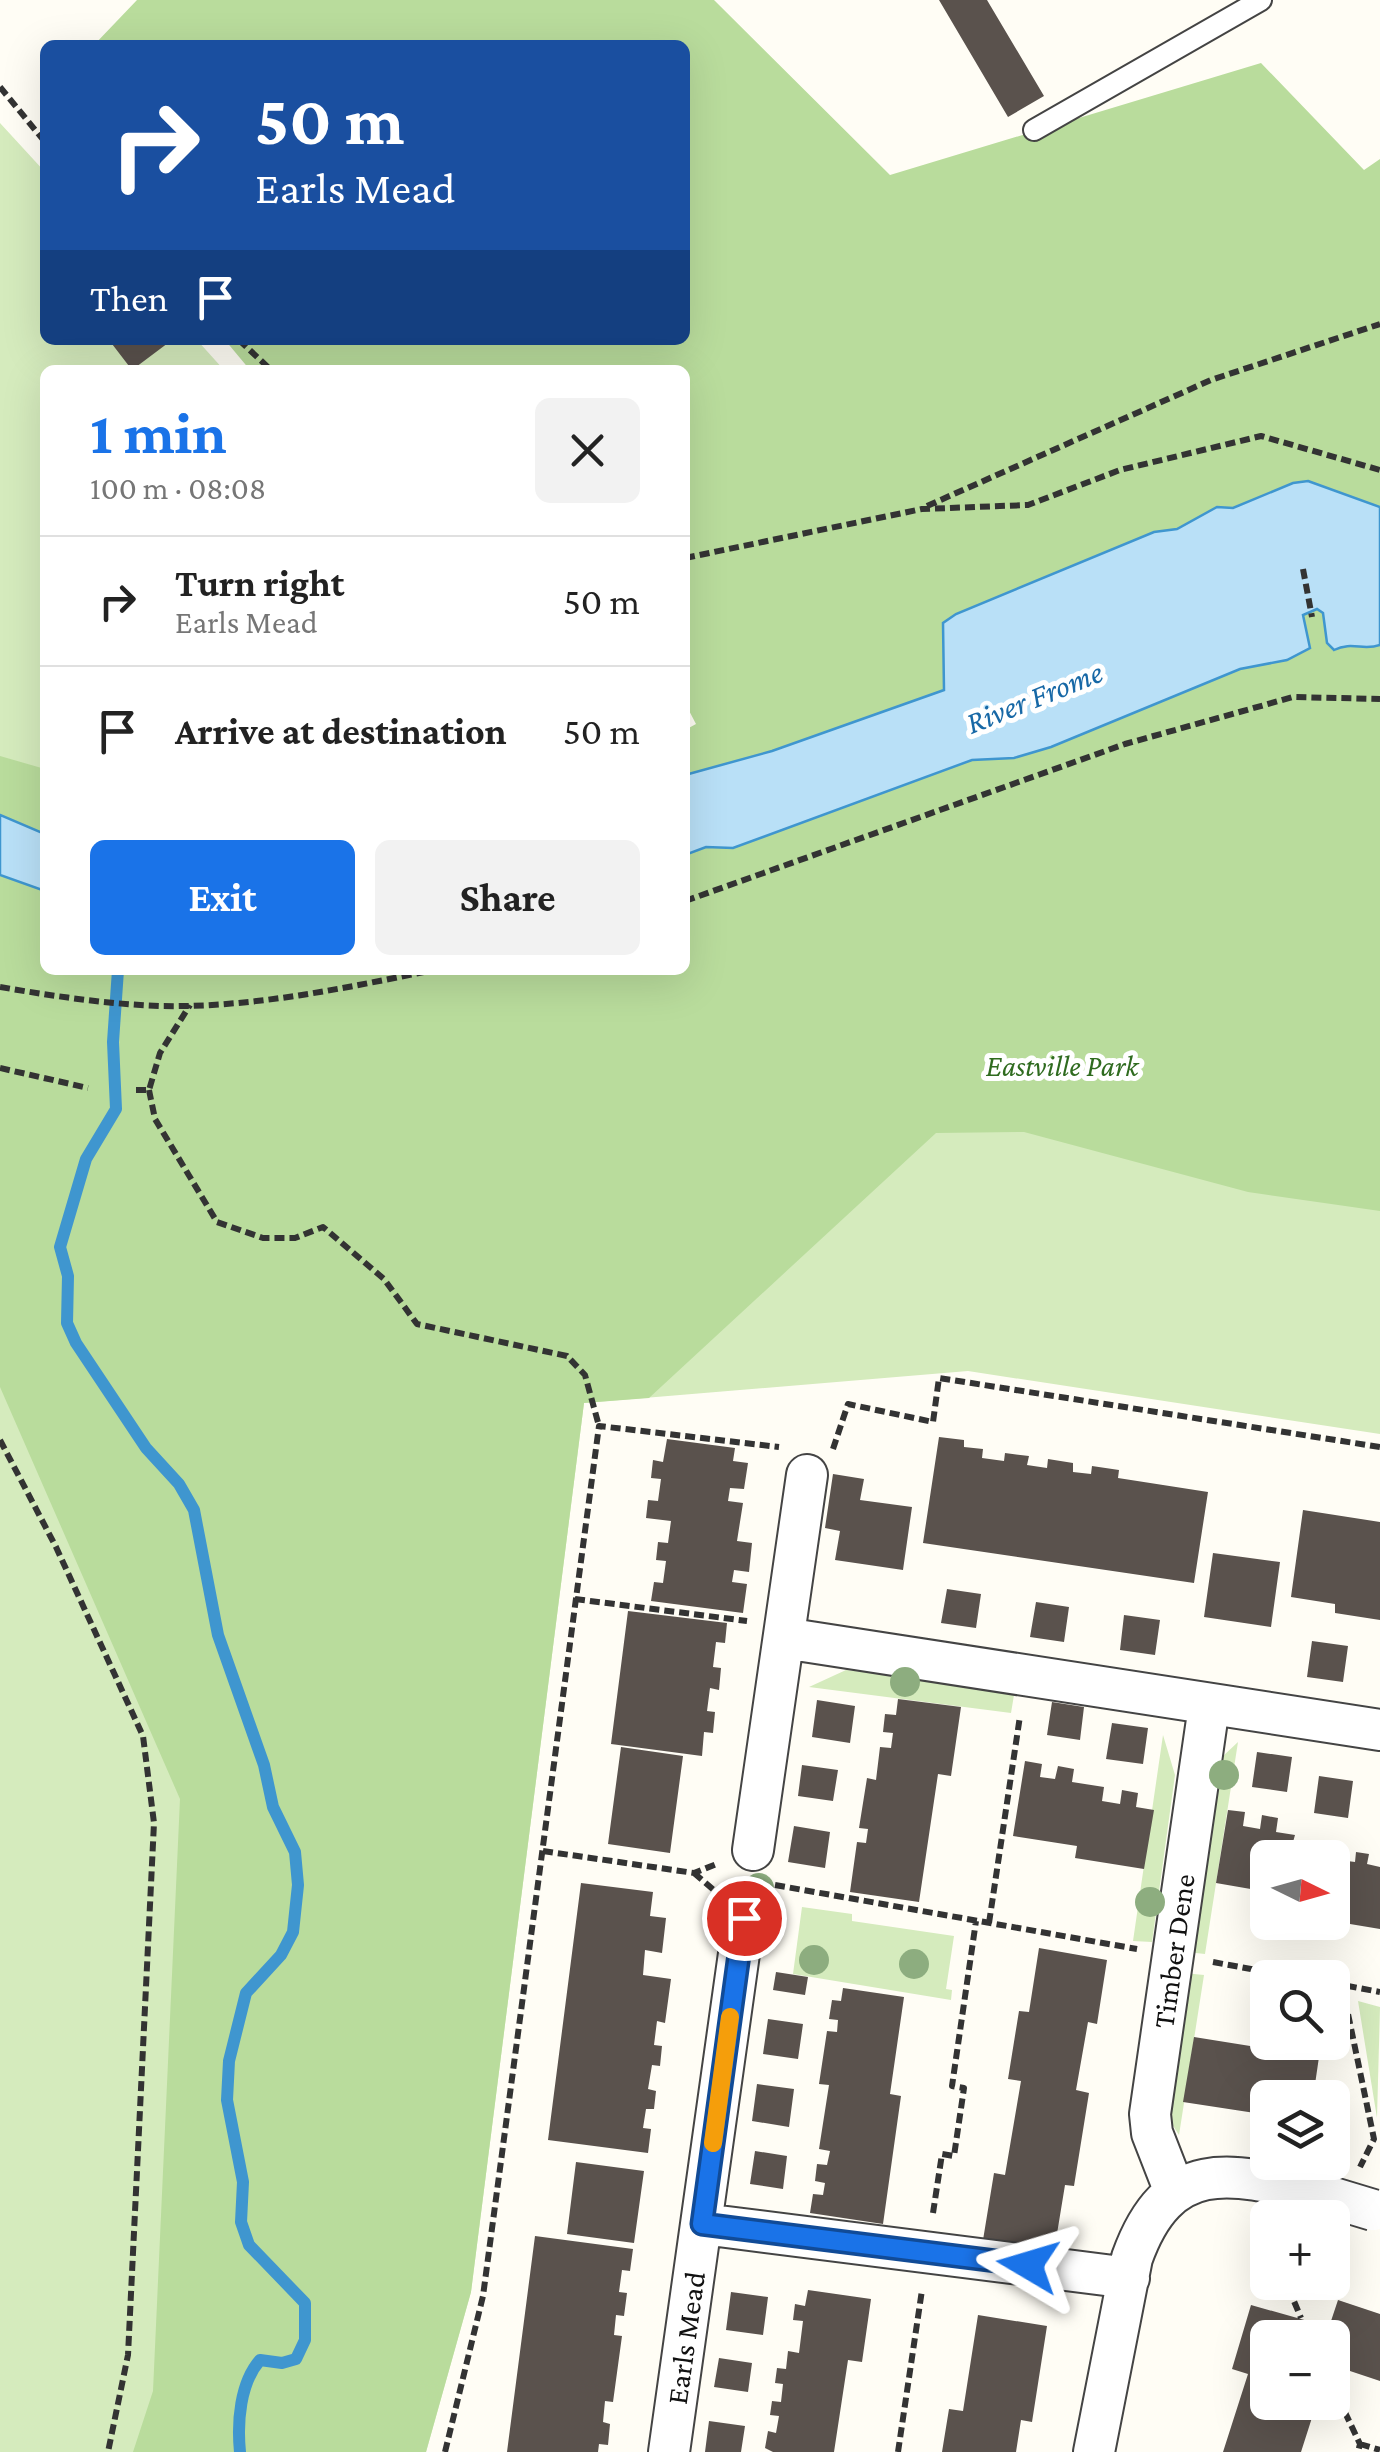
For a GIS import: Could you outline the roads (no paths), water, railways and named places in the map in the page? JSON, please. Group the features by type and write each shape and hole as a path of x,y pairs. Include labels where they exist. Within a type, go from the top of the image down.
{"street":[{"path":"760,1867 785,1632 807,1475"},
{"path":"785,1632 1208,1706 1380,1730"},
{"name":"Timber Dene","path":"1175,2192 1152,2133 1150,2114 1208,1706"},
{"name":"Earls Mead","path":"668,2452 744,1918"},
{"path":"1094,2452 1139,2237 1175,2192 1207,2176 1234,2176 1360,2199"},
{"path":"702,2224 1129,2278"}],"lane":[{"path":"1034,130 1260,0"}],"water":[{"name":"River Frome","path":"1308,481 1380,507 1380,645 1334,650 1327,643 1323,613 1317,609 1303,615 1310,648 1287,660 1240,669 1051,747 1014,758 972,760 733,848 706,847 690,853 690,774 772,751 944,690 943,623 956,614 1154,532 1177,529 1217,507 1233,508 1293,483"},
{"path":"0,815 40,832 40,889 0,875"}],"waterway":[{"path":"118,975 113,1042 116,1109 86,1159 60,1247 68,1276 67,1323 76,1343 146,1448 179,1484 194,1510 218,1635 264,1765 273,1807 295,1852 298,1885 293,1932 281,1955 246,1993 229,2061 227,2100 243,2182 241,2222 249,2245 305,2303 305,2340 296,2359 282,2363 260,2360 253,2369 241,2403 240,2452"}],"park label":[{"name":"Eastville Park","path":"1062,1066"}]}
